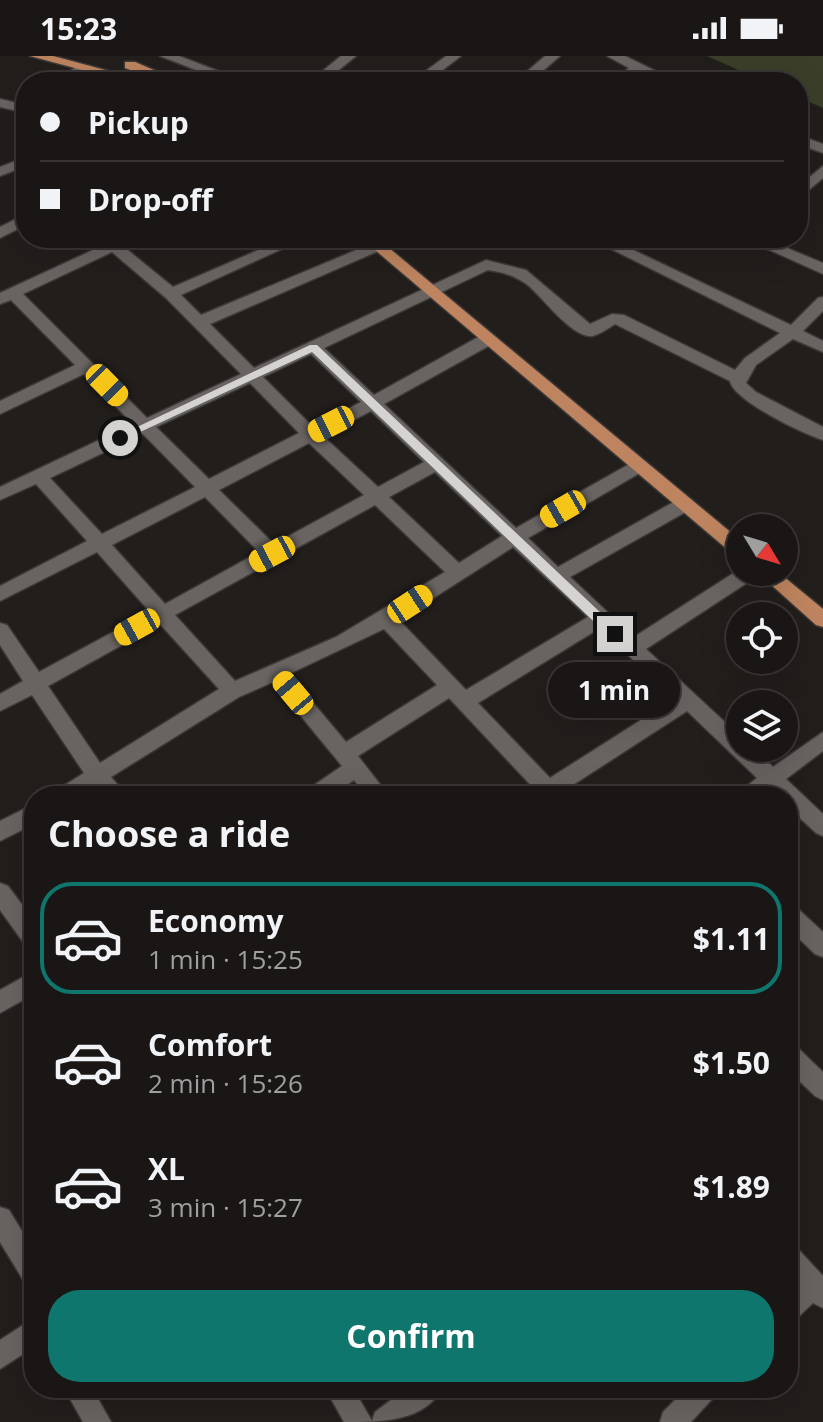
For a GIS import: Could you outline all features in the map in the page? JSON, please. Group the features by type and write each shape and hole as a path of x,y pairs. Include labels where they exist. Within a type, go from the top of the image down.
{"main road":[{"path":"37,56 103,72"},
{"path":"94,56 150,72"},
{"path":"380,248 726,538"},
{"path":"783,586 823,620"}],"street":[{"path":"167,56 212,72"},
{"path":"329,72 349,56"},
{"path":"432,72 454,56"},
{"path":"534,72 553,56"},
{"path":"614,56 649,72"},
{"path":"78,72 83,67"},
{"path":"632,72 638,67"},
{"path":"808,185 823,170"},
{"path":"110,248 4,295 87,366 272,554"},
{"path":"116,248 171,294 311,435 458,573"},
{"path":"171,294 276,248"},
{"path":"199,322 360,248"},
{"path":"617,248 823,347"},
{"path":"775,248 823,269"},
{"path":"0,494 486,265 500,266 529,278 551,295 561,310 590,331 618,319 737,378 740,389 750,396 823,434"},
{"path":"737,378 750,363 793,332 823,302"},
{"path":"0,594 371,404 488,339"},
{"path":"313,347 777,786"},
{"path":"0,408 87,366"},
{"path":"0,703 435,464"},
{"path":"82,786 232,691 386,619 513,538 639,466"},
{"path":"38,475 232,691"},
{"path":"555,577 685,504"},
{"path":"631,649 728,586"},
{"path":"386,619 544,786"},
{"path":"324,786 350,761 457,694 600,619"},
{"path":"0,630 107,786"},
{"path":"276,672 371,786"},
{"path":"561,786 687,701"},
{"path":"762,786 823,740"},
{"path":"798,805 823,827"},
{"path":"0,832 24,819"},
{"path":"0,893 24,925"},
{"path":"798,921 819,937"},
{"path":"0,1002 24,988"},
{"path":"798,1064 823,1088"},
{"path":"0,1219 24,1258"},
{"path":"798,1268 818,1290 798,1303"},
{"path":"0,1356 24,1338"},
{"path":"83,1398 98,1422"},
{"path":"344,1398 359,1422"},
{"path":"385,1422 416,1398"},
{"path":"673,1422 696,1398"}],"green space":[{"path":"707,56 823,56 823,108 808,101 808,72 743,72"}],"route":[{"path":"120,438 313,347 615,634"}]}
